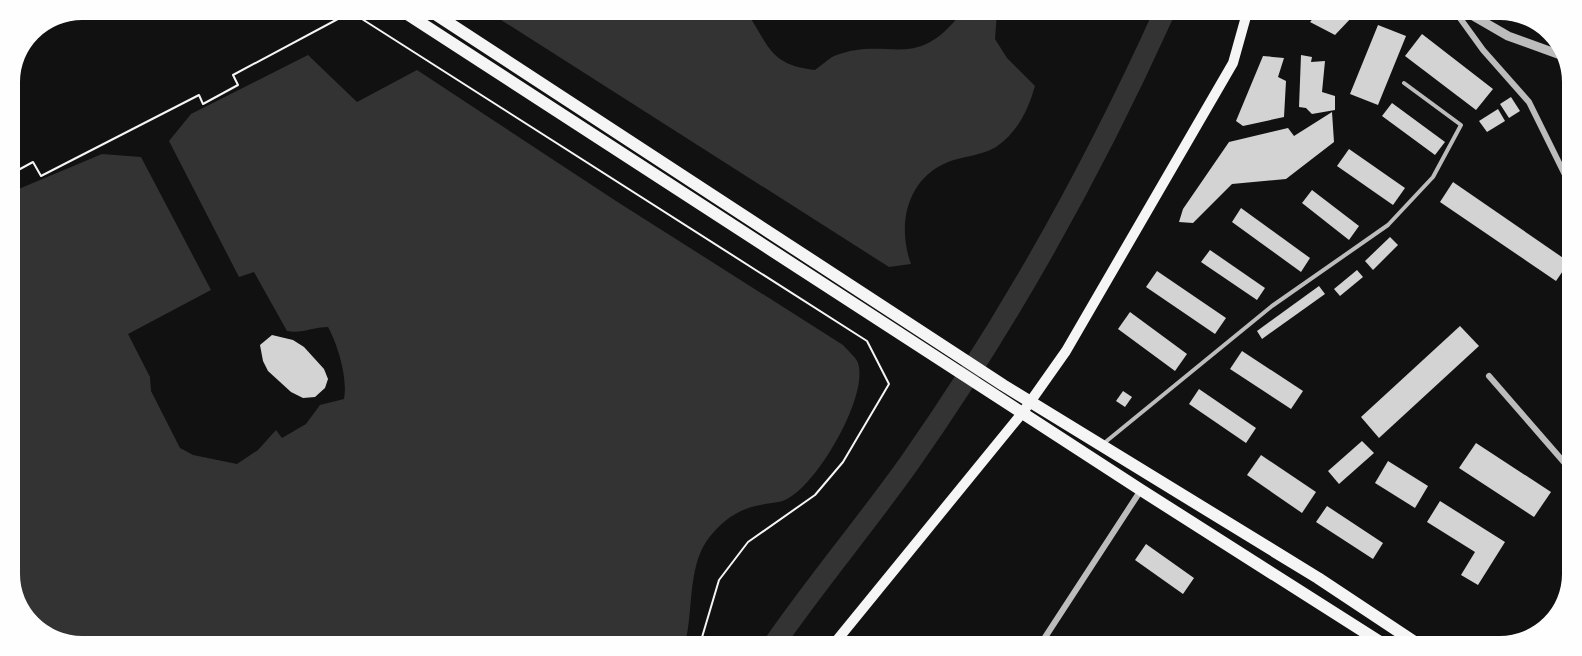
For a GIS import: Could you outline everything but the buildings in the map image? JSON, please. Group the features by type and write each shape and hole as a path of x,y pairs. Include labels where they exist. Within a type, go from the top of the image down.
{"main road":[{"path":"417,20 911,333 999,390 1023,412 1141,490 1371,636"},
{"path":"444,20 911,333"},
{"path":"840,636 1031,402 1066,351 1233,63 1245,20"},
{"path":"999,390 1031,402 1102,444 1405,636"}],"street":[{"path":"1461,20 1483,50 1529,102 1562,169"},
{"path":"1480,20 1508,36 1556,53"},
{"path":"1489,376 1562,460"},
{"path":"1046,636 1141,490"}],"lane":[{"path":"1102,444 1272,306 1388,225 1433,177 1461,124 1404,83"}],"path":[{"path":"20,169 33,162 41,176 199,95 203,104 238,85 233,75 336,20"},
{"path":"364,20 867,341 890,384 843,462 815,495 747,542 719,580 702,636"}],"shaded area":[{"path":"501,20 752,20 779,58 800,67 815,70 834,56 853,50 915,48 945,31 955,20 996,20 995,39 1007,58 1035,86 1029,104 1010,135 996,147 948,162 923,180 908,205 905,220 907,249 911,264 889,267"},
{"path":"308,55 357,102 417,70 616,201 843,345 858,363 859,378 856,396 838,438 826,459 799,490 787,499 736,513 723,523 706,542 696,565 686,636 81,636 58,632 47,626 30,609 23,595 20,579 20,188 102,154 141,157 211,290 128,334 150,377 151,391 180,448 193,455 237,464 258,450 276,430 282,438 306,424 320,405 344,399 345,382 341,362 328,327 298,332 287,331 254,272 239,277 169,141 191,114"}],"waterway":[{"path":"780,636 910,462 981,354 1048,244 1079,187 1161,20"}]}
